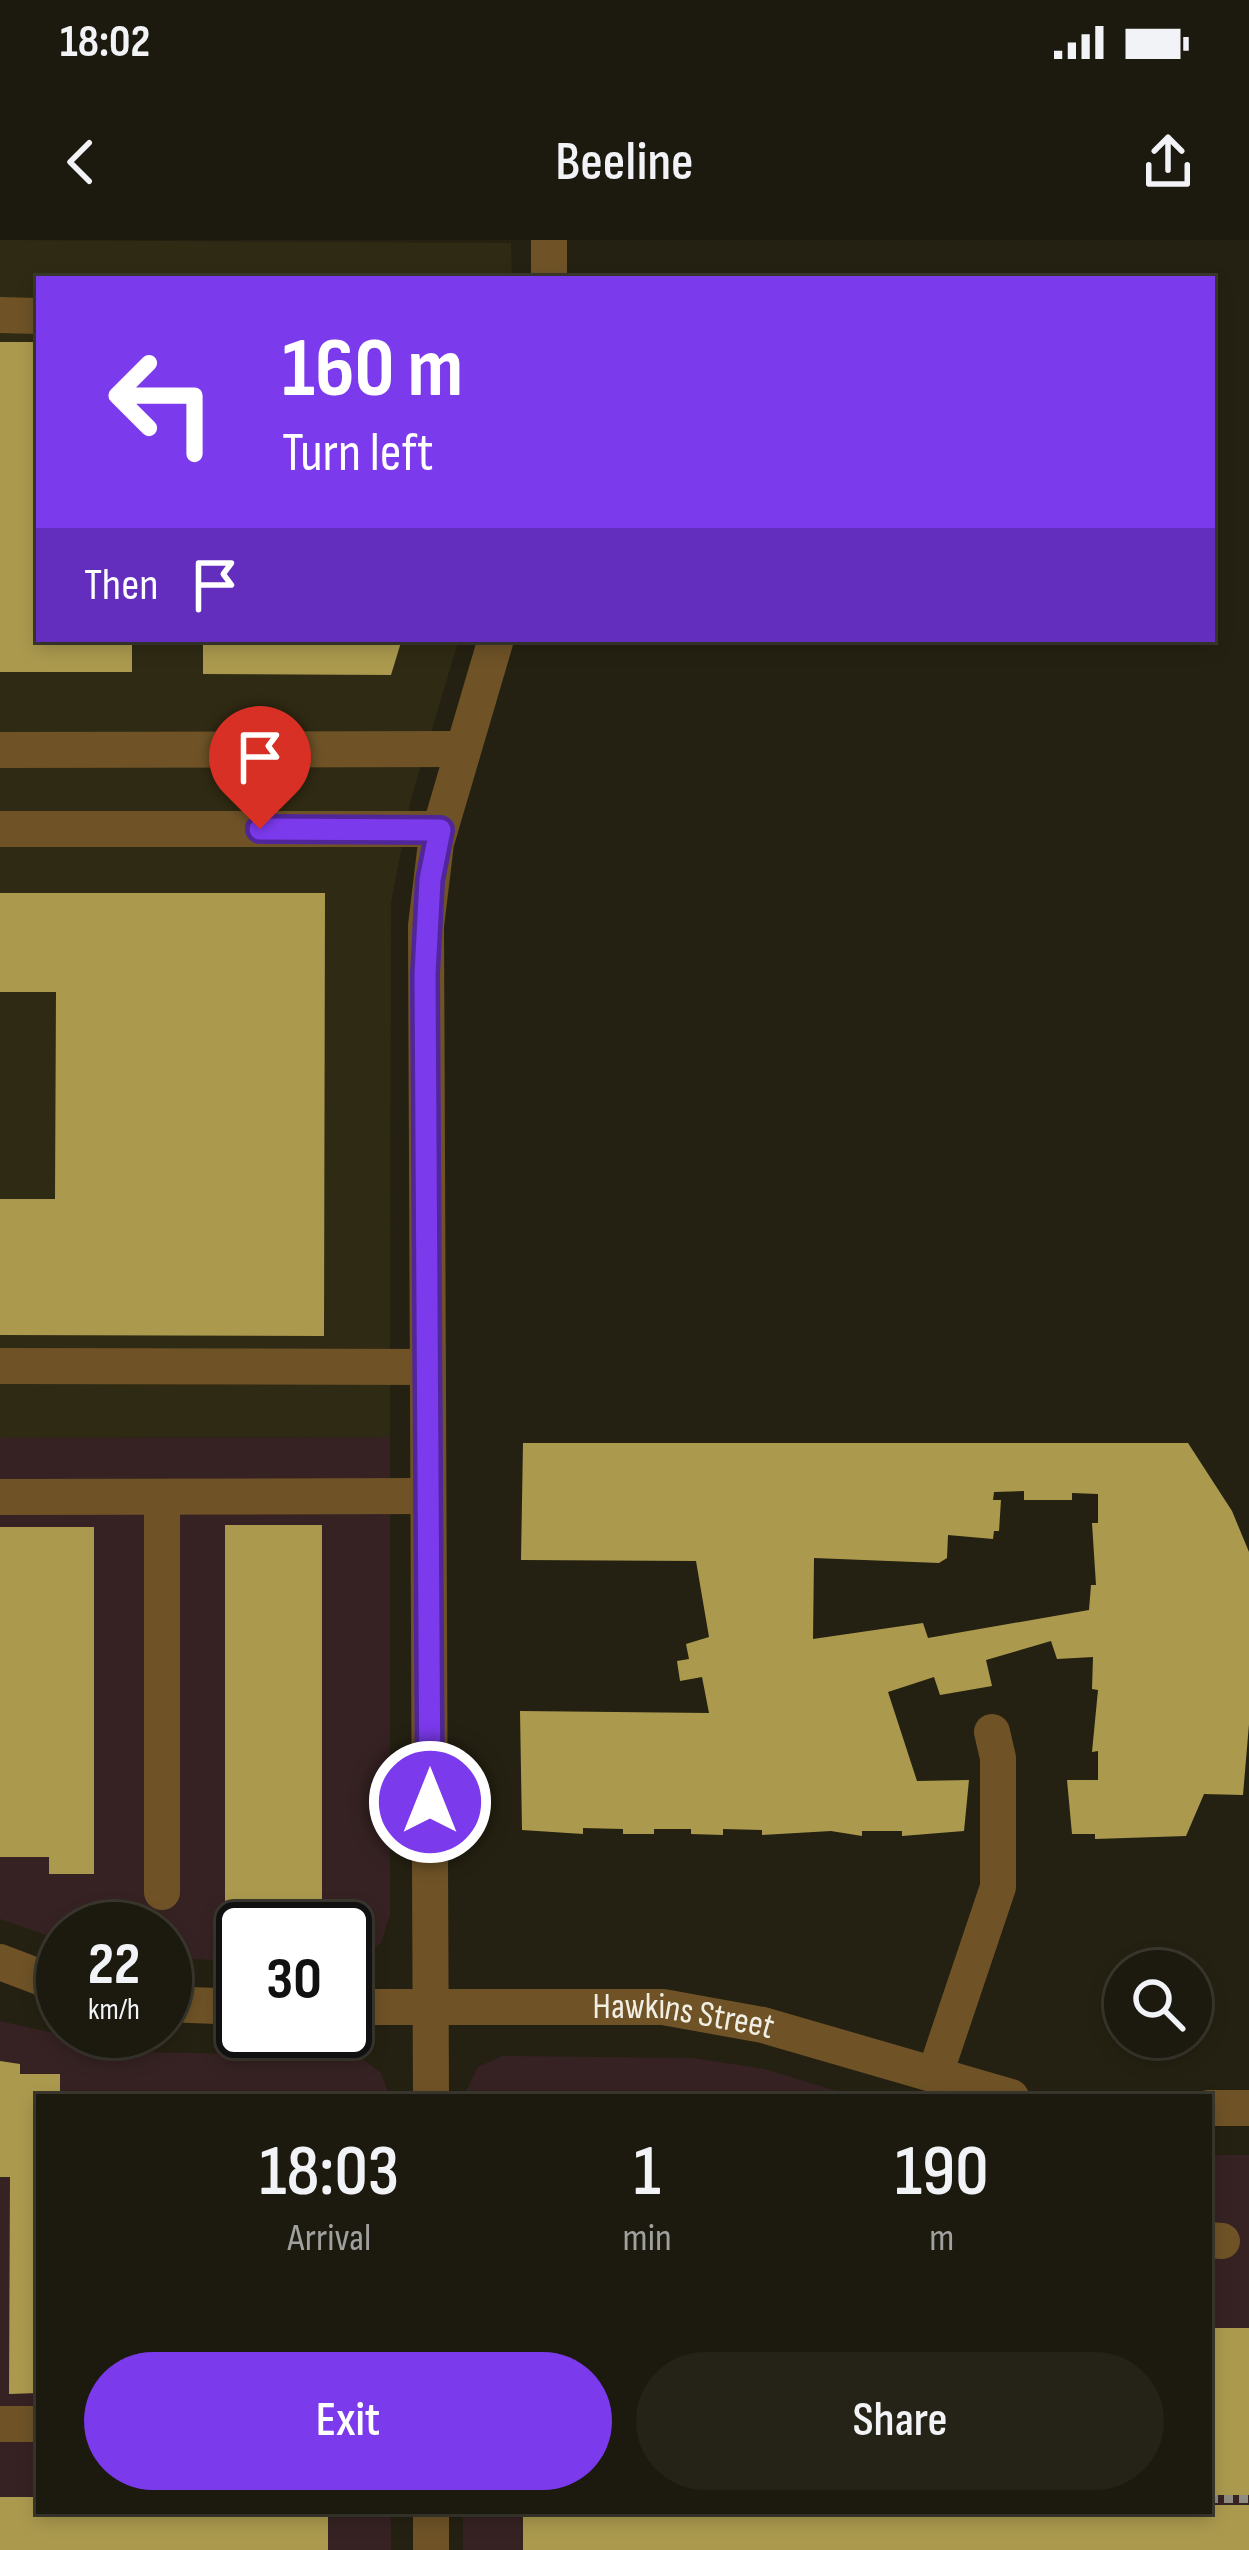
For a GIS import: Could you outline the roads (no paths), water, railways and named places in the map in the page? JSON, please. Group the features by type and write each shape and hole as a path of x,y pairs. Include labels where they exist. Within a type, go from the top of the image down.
{"street":[{"path":"549,240 549,276"},
{"path":"0,316 36,316"},
{"path":"431,2094 425,958 440,830 495,642"},
{"path":"0,750 463,749"},
{"path":"0,829 440,830"},
{"path":"0,1366 427,1367"},
{"path":"0,1497 428,1496"},
{"path":"162,1497 162,1892"},
{"path":"942,2083 998,1887 998,1758 992,1732"},
{"path":"0,1962 36,1976"},
{"name":"Hawkins Street","path":"372,2007 663,2007 763,2024 942,2083 996,2094"},
{"path":"1212,2108 1249,2108"},
{"path":"0,2424 36,2424"},
{"path":"431,2514 431,2550"}]}
